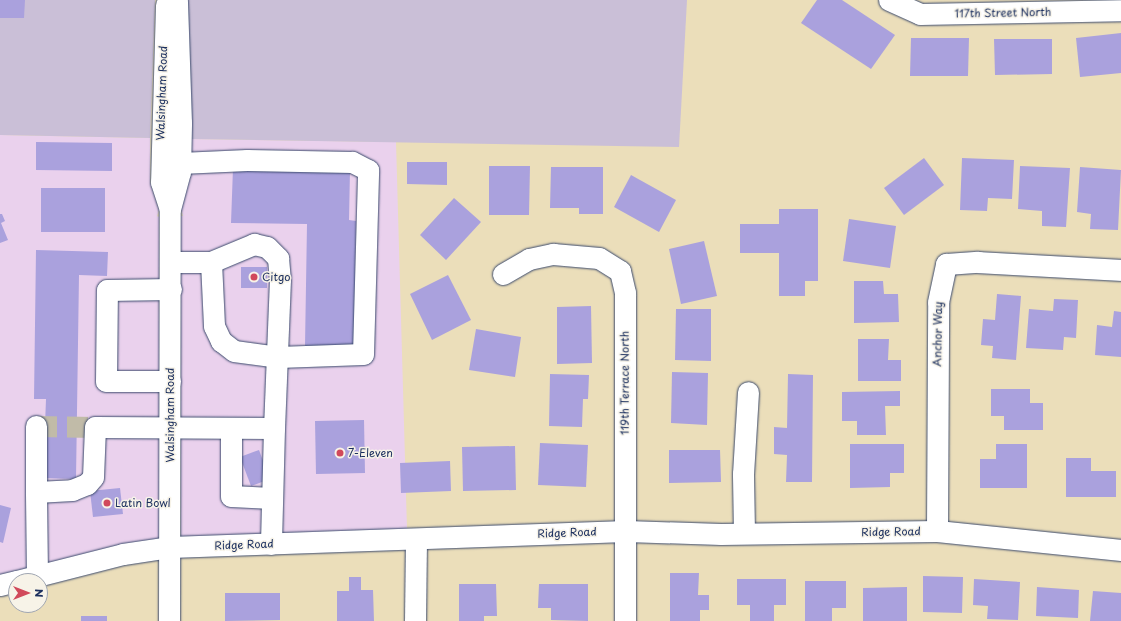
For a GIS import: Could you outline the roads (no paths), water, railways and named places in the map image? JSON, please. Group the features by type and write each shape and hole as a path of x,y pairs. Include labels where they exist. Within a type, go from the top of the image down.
{"street":[{"name":"Walsingham Road","path":"166,0 161,182 170,209"},
{"name":"Walsingham Road","path":"169,621 170,209 180,163 177,0"},
{"name":"117th Street North","path":"889,0 920,14 1121,10"},
{"path":"180,163 247,160 352,162 368,170 363,354 278,356 234,351 221,341 214,326 211,303 210,262"},
{"path":"170,262 210,262 254,244 267,247 278,258 280,279 271,544"},
{"name":"119th Terrace North","path":"503,274 529,259 553,254 599,258 620,272 625,293 625,621"},
{"name":"Anchor Way","path":"937,531 938,302 946,264 978,262 1121,270"},
{"path":"170,289 106,290 106,381 170,381"},
{"path":"744,534 743,474 748,392"},
{"path":"36,426 37,573"},
{"path":"36,492 72,490 87,484 93,477 95,427 274,428"},
{"path":"230,428 231,496 272,498"},
{"name":"Ridge Road","path":"48,573 123,554 170,547 626,531 744,534 937,531 1121,550"},
{"path":"415,621 416,539"}],"tunnel":[{"path":"36,426 95,427"}],"place":[{"name":"Citgo","path":"254,277"},
{"name":"7-Eleven","path":"340,453"},
{"name":"Latin Bowl","path":"107,503"}]}
